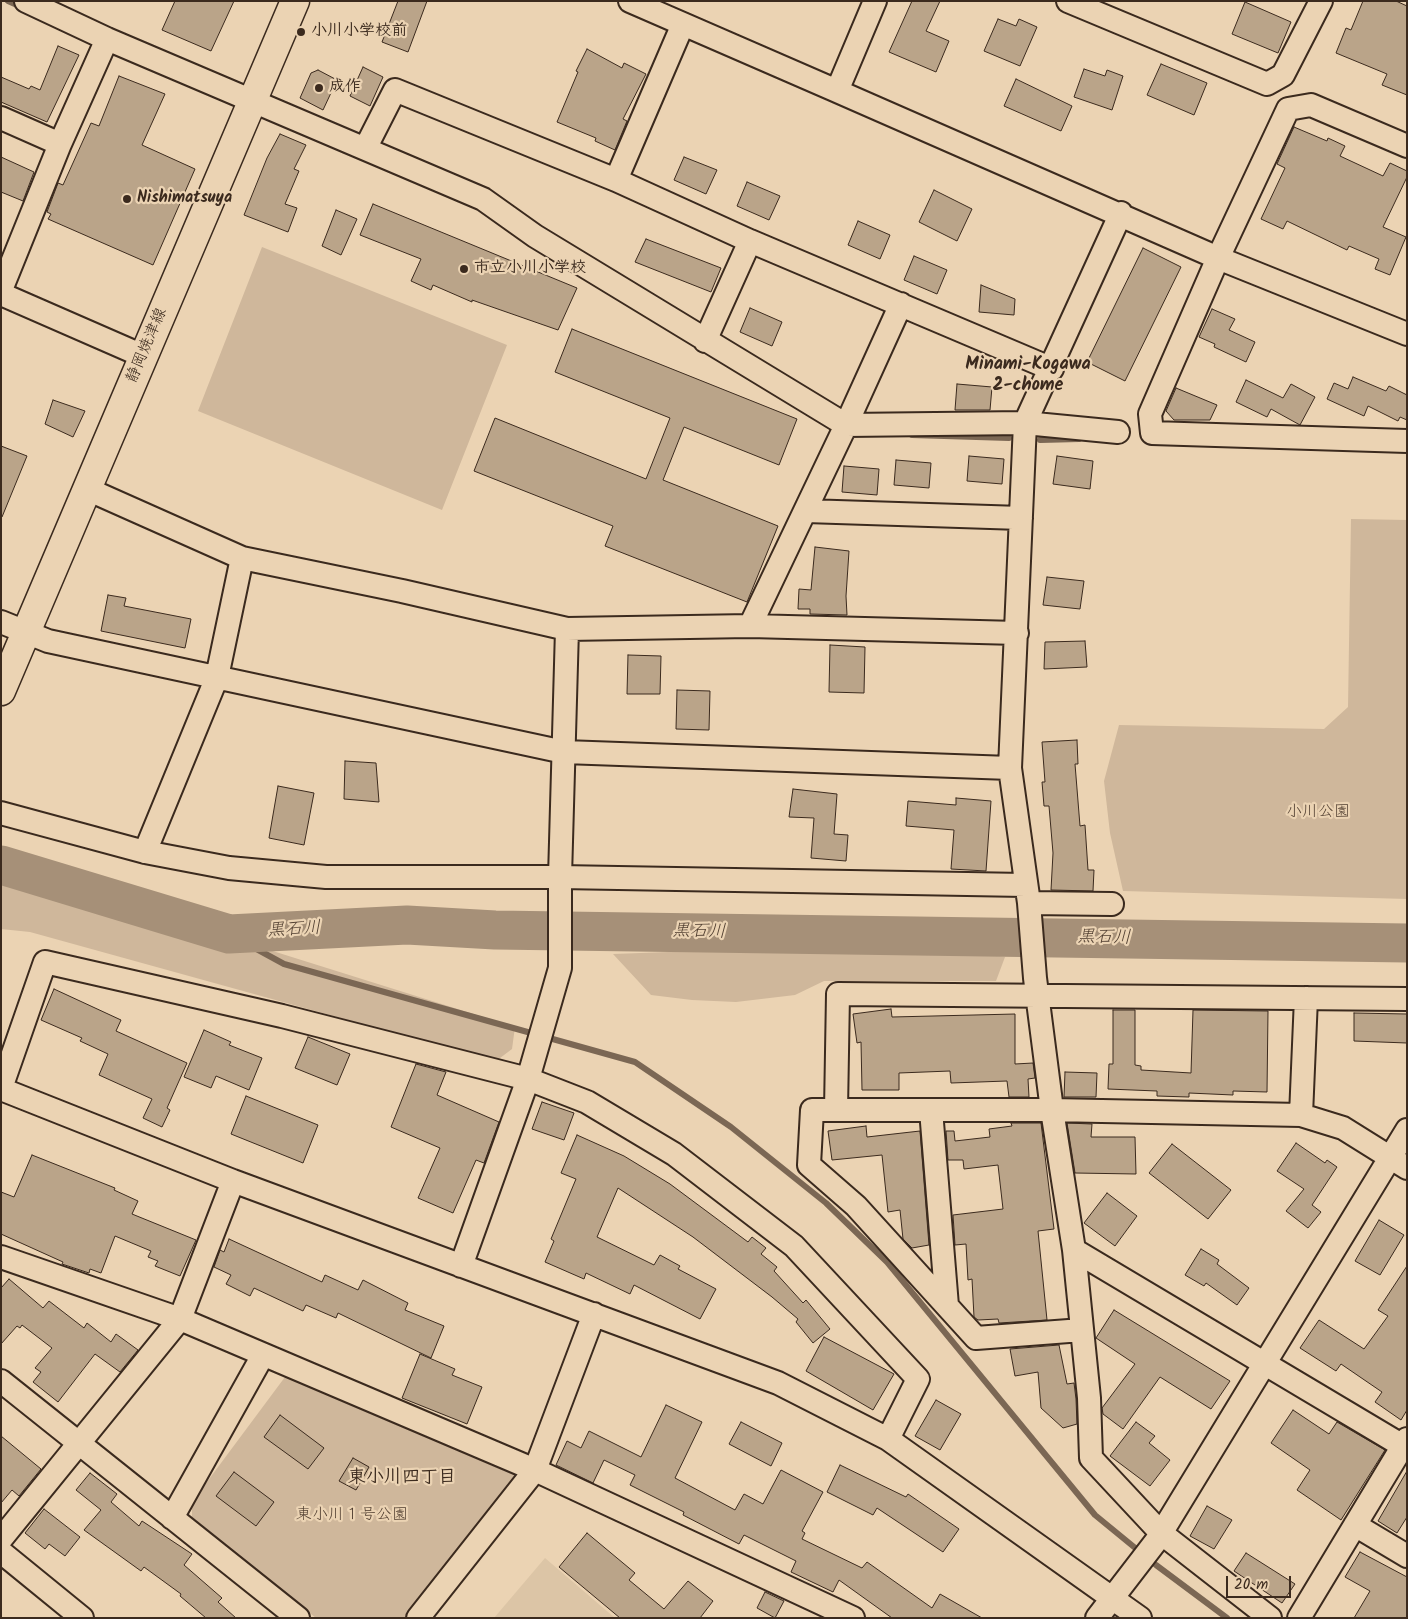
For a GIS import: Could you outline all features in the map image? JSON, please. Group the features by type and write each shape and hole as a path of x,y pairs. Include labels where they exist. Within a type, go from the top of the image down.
{"main road":[{"name":"静岡焼津線","path":"1,691 13,627 87,488 295,1"}],"street":[{"path":"26,1 107,39 366,147 483,199 535,236 846,425 1025,423 1118,432"},
{"path":"630,1 1120,213 1218,258 1407,334"},
{"path":"837,90 875,1"},
{"path":"1068,1 1267,84 1283,75 1321,1"},
{"path":"616,180 683,24"},
{"path":"1,290 60,144 107,39"},
{"path":"366,147 395,90 616,180 750,241 1052,369"},
{"path":"1407,146 1311,105 1288,109 1218,258 1150,414 1152,433 1407,441"},
{"path":"1,118 60,144"},
{"path":"1120,213 1052,369 1025,423 1010,768 1028,901 1036,986 1052,1110 1074,1250 1089,1398 1091,1458 1159,1536 1270,1618"},
{"path":"705,341 750,241"},
{"path":"1,294 143,356"},
{"path":"750,626 806,511 901,304"},
{"path":"87,488 242,558 402,591 568,629 750,626 1017,633"},
{"path":"806,511 1021,518"},
{"path":"145,852 217,677 242,558"},
{"path":"13,627 48,641 564,752 1010,768"},
{"path":"461,1266 528,1079 560,968 560,877 568,629"},
{"path":"1,813 145,852 229,868 326,877 560,877 1112,904"},
{"path":"888,1439 918,1379 794,1246 674,1154 587,1102 528,1079 282,1016 46,962 1,1089 233,1181 778,1382 888,1439 1140,1618"},
{"path":"836,1110 838,994 1036,986 1306,998 1407,999"},
{"path":"1301,1114 1306,998"},
{"path":"1082,1330 976,1338 856,1206 809,1165 812,1110 1052,1110 1301,1114 1343,1128 1398,1163"},
{"path":"931,1110 947,1306"},
{"path":"1097,1618 1114,1599 1159,1536 1264,1363 1398,1163 1407,1130"},
{"path":"1,1539 180,1319 233,1181"},
{"path":"1074,1250 1264,1363 1405,1443 1299,1618"},
{"path":"1,1257 180,1319 535,1470 853,1618"},
{"path":"418,1618 535,1470 594,1314"},
{"path":"172,1518 262,1355"},
{"path":"1,1381 172,1518 273,1610 298,1618"},
{"path":"1355,1525 1407,1556"},
{"path":"1,1552 82,1618"}],"shaded area":[{"path":"545,1558 615,1618 494,1618"}],"green space":[{"path":"262,247 507,345 442,510 198,411"},
{"name":"小川公園","path":"1351,519 1407,520 1407,899 1123,891 1110,833 1104,781 1119,725 1324,729 1348,707"},
{"path":"1,882 126,905 515,1027 512,1049 496,1061 30,932 1,929"},
{"path":"946,948 1005,957 996,981 824,981 795,995 736,1002 692,1000 651,995 613,954 751,949"},
{"name":"東小川１号公園","path":"285,1377 524,1479 410,1618 316,1618 192,1517 192,1502"}],"building":[{"path":"175,1 234,1 211,51 162,30"},
{"path":"398,1 427,1 408,52 382,42"},
{"path":"912,1 940,1 926,31 949,41 936,72 889,52"},
{"path":"1363,1 1396,1 1407,6 1407,95 1382,85 1387,74 1336,53 1346,28 1351,30"},
{"path":"1245,2 1291,22 1278,53 1232,34"},
{"path":"998,19 1016,26 1019,19 1037,27 1020,66 984,51"},
{"path":"58,46 79,55 47,122 1,102 1,77 29,89 31,86 40,90"},
{"path":"587,49 622,68 624,63 646,74 623,119 627,121 615,150 595,141 596,138 557,122 578,72 576,71"},
{"path":"1161,64 1207,83 1194,115 1147,95"},
{"path":"363,67 383,77 370,106 350,96"},
{"path":"1084,69 1105,76 1107,70 1123,76 1112,110 1074,97"},
{"path":"318,70 337,80 323,110 300,98 311,73"},
{"path":"119,76 165,94 142,145 195,169 153,265 48,219 51,214 47,212 58,183 63,185 91,123 99,126"},
{"path":"1016,79 1072,106 1061,131 1004,106"},
{"path":"1294,127 1327,141 1328,138 1345,146 1340,156 1383,176 1390,163 1407,171 1407,177 1383,227 1406,237 1390,275 1375,269 1379,259 1349,246 1347,250 1287,221 1283,229 1261,219 1285,168 1277,164"},
{"path":"280,134 306,145 294,169 299,171 285,204 297,208 288,232 244,215 267,158"},
{"path":"1,157 34,172 23,201 1,192"},
{"path":"684,157 717,170 706,194 674,180"},
{"path":"747,182 780,196 769,220 737,206"},
{"path":"934,190 972,209 957,241 919,222"},
{"path":"373,204 577,288 558,330 472,300 472,302 433,285 431,290 411,281 421,259 360,235"},
{"path":"336,210 357,219 341,255 322,246"},
{"path":"858,221 890,235 880,259 848,245"},
{"path":"646,239 721,268 711,292 635,262"},
{"path":"1143,248 1181,267 1125,381 1087,362"},
{"path":"914,256 947,270 937,294 904,280"},
{"path":"981,285 1015,299 1014,315 979,312"},
{"path":"750,308 782,322 772,346 740,332"},
{"path":"1212,309 1235,319 1229,330 1255,342 1246,362 1214,347 1215,344 1199,337"},
{"path":"572,329 797,419 779,465 684,427 663,480 778,526 747,602 605,546 613,526 474,471 495,418 646,479 670,418 555,372"},
{"path":"1353,377 1386,391 1389,386 1407,395 1407,420 1400,417 1398,421 1368,406 1364,416 1327,399 1334,383 1348,389"},
{"path":"1246,380 1283,398 1291,384 1315,397 1300,425 1271,409 1267,417 1236,402"},
{"path":"957,384 992,387 990,410 955,410"},
{"path":"1176,388 1217,405 1210,420 1174,420 1166,411"},
{"path":"53,400 85,411 73,437 45,424"},
{"path":"1,446 27,456 2,517 1,517"},
{"path":"969,456 1004,459 1002,484 967,481"},
{"path":"1057,456 1093,461 1090,489 1053,484"},
{"path":"896,460 931,463 929,488 894,485"},
{"path":"844,466 879,469 877,495 842,492"},
{"path":"815,547 849,551 846,596 847,615 810,614 810,609 798,609 799,589 811,590"},
{"path":"1047,577 1084,581 1080,609 1043,605"},
{"path":"108,595 126,598 124,606 191,619 185,648 101,631"},
{"path":"1085,641 1087,667 1044,669 1045,642"},
{"path":"830,645 865,647 864,693 829,692"},
{"path":"628,655 661,656 660,694 627,694"},
{"path":"677,690 710,691 709,730 676,729"},
{"path":"1077,740 1078,764 1075,764 1080,826 1085,825 1088,870 1094,870 1093,891 1051,890 1053,853 1049,806 1044,806 1042,782 1045,782 1042,742"},
{"path":"345,761 376,763 379,802 344,799"},
{"path":"278,786 314,793 304,845 269,838"},
{"path":"793,789 837,794 834,834 848,835 846,861 811,858 814,818 789,817"},
{"path":"956,798 991,801 986,871 951,869 954,830 906,826 908,801 956,805"},
{"path":"54,989 121,1020 116,1031 187,1063 167,1108 170,1110 162,1127 143,1118 152,1099 99,1075 108,1054 80,1041 82,1038 41,1020"},
{"path":"891,1009 892,1017 1015,1014 1015,1064 1033,1063 1035,1078 1028,1079 1029,1097 1009,1097 1007,1081 951,1083 950,1071 899,1073 899,1090 862,1090 861,1042 857,1043 853,1014"},
{"path":"1113,1010 1135,1010 1135,1065 1141,1066 1141,1070 1191,1073 1193,1010 1268,1011 1267,1092 1233,1091 1233,1095 1189,1093 1189,1097 1157,1096 1157,1091 1108,1089 1109,1064 1113,1064"},
{"path":"1354,1013 1407,1014 1407,1043 1354,1041"},
{"path":"204,1030 231,1042 229,1045 262,1058 249,1090 216,1076 211,1088 184,1077"},
{"path":"308,1037 350,1054 337,1085 295,1068"},
{"path":"416,1064 446,1072 437,1095 499,1122 484,1163 476,1160 453,1213 418,1198 440,1148 391,1127"},
{"path":"1065,1072 1097,1073 1096,1097 1064,1097"},
{"path":"246,1096 318,1125 303,1163 231,1134"},
{"path":"542,1102 574,1113 564,1140 532,1129"},
{"path":"1011,1123 1041,1123 1054,1229 1038,1231 1047,1320 999,1323 998,1319 978,1320 974,1317 972,1279 968,1280 966,1244 955,1245 953,1215 1003,1209 998,1165 964,1169 963,1160 948,1160 946,1131 954,1131 955,1141 990,1137 989,1129 1012,1126"},
{"path":"1067,1123 1092,1124 1091,1137 1135,1137 1136,1174 1075,1173"},
{"path":"866,1126 867,1137 920,1131 929,1245 912,1248 903,1239 900,1210 888,1212 882,1155 832,1160 828,1131"},
{"path":"577,1135 624,1156 670,1184 748,1242 752,1237 766,1248 761,1254 777,1267 774,1271 803,1303 806,1300 830,1329 813,1343 796,1322 798,1319 772,1297 693,1237 618,1188 597,1237 654,1265 660,1255 680,1266 678,1269 716,1289 700,1319 634,1285 630,1294 586,1273 584,1279 545,1262 554,1241 551,1239 576,1179 561,1173"},
{"path":"1296,1143 1325,1163 1327,1160 1337,1167 1312,1205 1321,1212 1308,1228 1286,1211 1304,1189 1277,1171"},
{"path":"1172,1144 1231,1190 1208,1219 1149,1173"},
{"path":"32,1155 115,1188 114,1190 138,1201 132,1214 196,1240 180,1276 155,1266 158,1261 148,1257 151,1251 115,1236 101,1273 90,1269 89,1273 62,1264 63,1262 1,1234 1,1192 14,1197"},
{"path":"1107,1193 1137,1216 1115,1246 1084,1223"},
{"path":"1379,1220 1404,1235 1380,1275 1355,1261"},
{"path":"229,1239 322,1282 325,1275 358,1290 363,1280 408,1303 405,1310 444,1326 431,1358 338,1313 336,1318 306,1305 303,1311 254,1288 250,1296 226,1284 231,1275 214,1267 220,1250 224,1252"},
{"path":"1201,1249 1219,1260 1217,1264 1249,1288 1237,1305 1206,1283 1204,1286 1185,1275"},
{"path":"1407,1266 1407,1410 1401,1420 1375,1402 1382,1392 1341,1364 1336,1371 1300,1348 1319,1320 1364,1349 1388,1316 1378,1310"},
{"path":"9,1279 43,1308 49,1301 84,1328 87,1323 111,1342 116,1334 138,1350 120,1372 95,1354 58,1402 33,1382 41,1372 35,1368 52,1348 22,1325 20,1328 17,1326 1,1344 1,1288"},
{"path":"1114,1310 1230,1381 1211,1409 1160,1377 1123,1429 1103,1414 1102,1408 1135,1364 1096,1338"},
{"path":"824,1337 894,1374 873,1410 806,1371"},
{"path":"1059,1345 1067,1384 1074,1383 1076,1399 1077,1424 1063,1428 1041,1408 1038,1372 1015,1376 1010,1349"},
{"path":"420,1354 455,1369 452,1375 482,1387 467,1424 402,1398"},
{"path":"936,1400 961,1414 940,1450 915,1436"},
{"path":"666,1405 702,1422 675,1478 735,1510 744,1494 763,1504 781,1470 823,1492 802,1531 805,1533 802,1539 862,1568 867,1562 932,1608 940,1594 982,1618 892,1618 839,1580 833,1592 791,1572 796,1561 744,1535 739,1544 683,1515 684,1512 630,1485 635,1475 604,1460 593,1483 556,1465 567,1441 581,1448 589,1431 641,1457"},
{"path":"1293,1410 1329,1434 1337,1422 1385,1450 1341,1520 1297,1490 1310,1470 1271,1443"},
{"path":"280,1415 324,1448 308,1469 264,1437"},
{"path":"741,1422 782,1443 771,1466 729,1444"},
{"path":"1136,1422 1155,1436 1149,1443 1170,1460 1150,1486 1110,1456"},
{"path":"1,1436 41,1469 19,1496 12,1490 1,1503"},
{"path":"353,1458 369,1467 356,1490 339,1481"},
{"path":"840,1465 906,1497 908,1494 959,1529 943,1552 877,1508 873,1515 827,1492"},
{"path":"1407,1471 1407,1517 1397,1533 1378,1521"},
{"path":"234,1472 274,1502 256,1526 216,1496"},
{"path":"90,1473 117,1494 111,1502 139,1526 142,1521 192,1554 184,1565 222,1598 218,1602 236,1618 206,1618 180,1596 181,1594 144,1567 141,1571 84,1530 101,1510 76,1490"},
{"path":"1207,1506 1232,1520 1214,1549 1190,1536"},
{"path":"44,1509 80,1537 65,1556 49,1544 45,1549 25,1533"},
{"path":"587,1533 635,1573 629,1580 664,1609 688,1581 713,1601 700,1618 620,1618 559,1567"},
{"path":"1360,1552 1407,1577 1407,1618 1354,1618 1370,1591 1345,1577"},
{"path":"1246,1553 1295,1584 1282,1603 1234,1571"},
{"path":"765,1592 784,1601 775,1618 757,1608"}],"waterway":[{"path":"8,1 17,5"},
{"path":"912,435 1009,438"},
{"path":"1040,440 1079,439"},
{"name":"黒石川","path":"1,865 229,934 407,925 495,930 1407,943"},
{"path":"229,934 284,964 635,1062 731,1127 826,1203 887,1262 1095,1515 1156,1565 1227,1618"}],"place":[{"name":"小川小学校前","path":"301,32"},
{"name":"成作","path":"319,88"},
{"name":"Nishimatsuya","path":"127,199"},
{"name":"市立小川小学校","path":"464,269"}],"district":[{"name":"Minami-Kogawa 2-chome","path":"1028,376"},
{"name":"東小川四丁目","path":"402,1479"}]}
